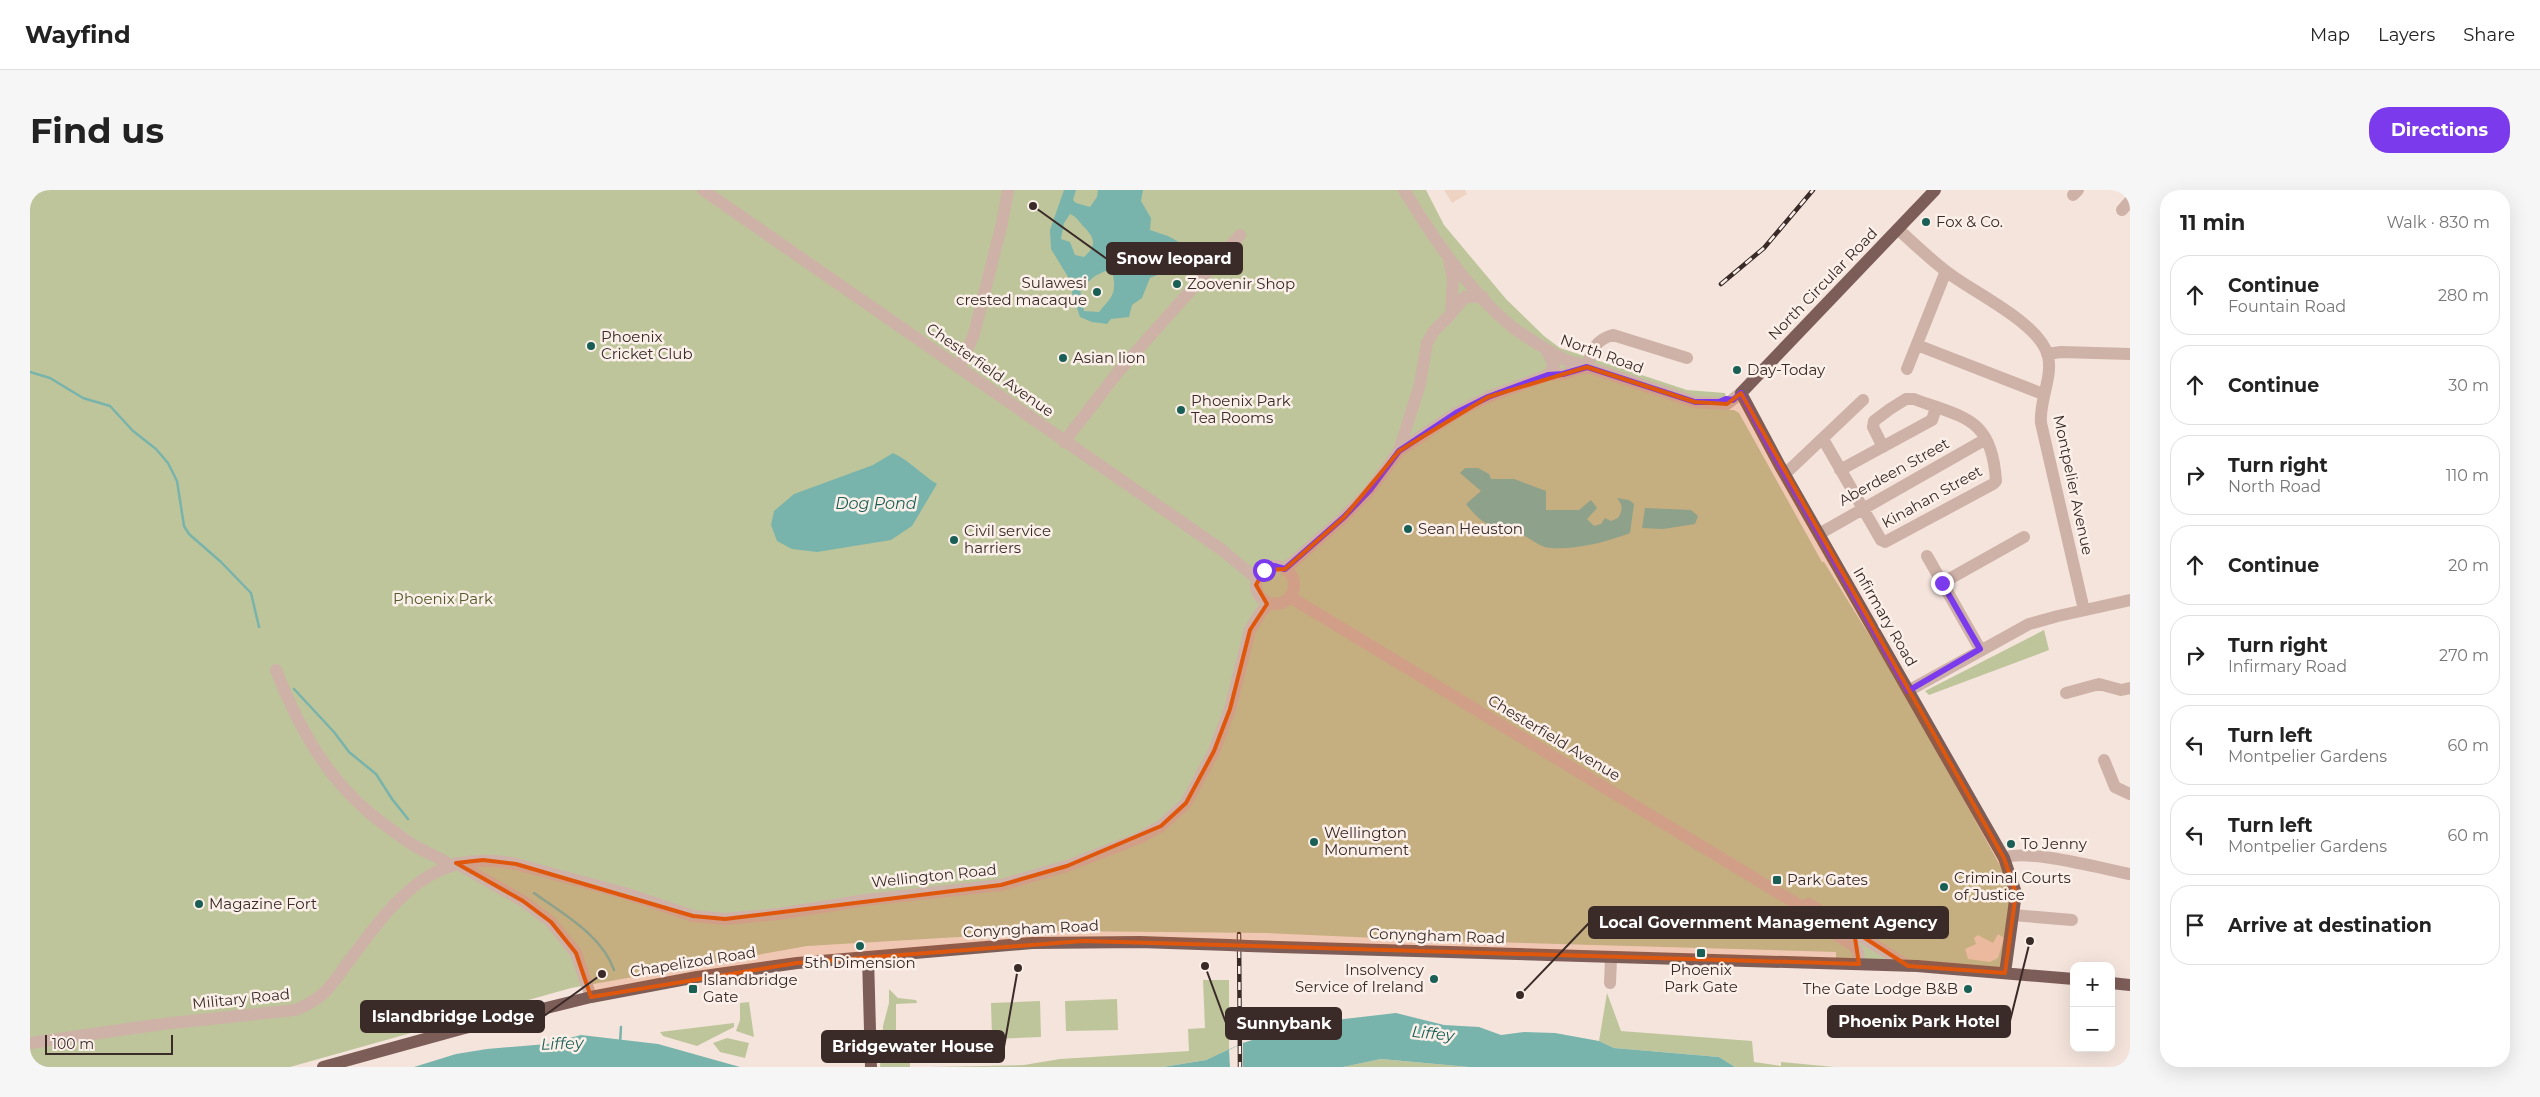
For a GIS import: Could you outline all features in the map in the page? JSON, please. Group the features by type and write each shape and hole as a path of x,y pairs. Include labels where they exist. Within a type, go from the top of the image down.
{"main road":[{"name":"North Circular Road","path":"1737,396 1935,190"},
{"name":"Infirmary Road","path":"1737,396 1785,474 2004,858 2016,893 2005,973"},
{"name":"Conyngham Road","path":"868,957 1042,942 1140,942 1610,958 1859,964 2070,979"},
{"name":"Chapelizod Road","path":"323,1067 460,1029 591,997 698,977 797,962 868,957"},
{"path":"868,957 871,1067"},
{"path":"2115,983 2130,984"}],"street":[{"name":"Chesterfield Avenue","path":"703,190 1222,550 1257,579"},
{"path":"959,368 974,334 1002,223 1008,190"},
{"name":"North Road","path":"1404,190 1449,258 1483,297 1511,326 1547,351 1566,360 1683,399 1706,403 1719,402 1737,396"},
{"name":"Montpelier Avenue","path":"1898,229 1946,271 2034,332 2040,339 2047,354 2049,373 2043,394 2041,423 2084,610"},
{"path":"1064,442 1118,372 1240,234"},
{"path":"1449,258 1452,279 1451,314"},
{"path":"1907,369 1946,271"},
{"path":"1399,451 1415,394 1420,384 1428,343 1434,330 1451,314 1459,301 1465,297 1483,297"},
{"path":"1285,569 1344,517 1370,490 1399,451 1425,432 1488,397 1548,375 1563,374 1587,367 1590,354 1598,342 1612,335 1687,358"},
{"path":"1917,345 2043,394"},
{"path":"1547,351 1554,366 1548,375"},
{"path":"2047,354 2061,352 2130,354"},
{"path":"1883,446 1873,427 1874,421 1906,399 1914,399 1974,422 1986,439"},
{"path":"1785,474 1863,400"},
{"path":"1840,470 1932,420 1936,408"},
{"path":"1407,422 1413,433 1425,432"},
{"path":"1823,439 1862,508"},
{"name":"Kinahan Street","path":"1862,508 1880,540 1885,542 1976,494 1996,481 1986,439"},
{"name":"Aberdeen Street","path":"1819,534 1986,439"},
{"path":"1942,583 2024,537"},
{"path":"1927,556 1980,649"},
{"path":"1269,567 1285,569 1290,573 1294,585 1290,597 1281,603 1270,604 1260,596 1256,585 1257,579 1269,567"},
{"name":"Chesterfield Avenue","path":"1290,597 1802,907"},
{"path":"1908,691 1980,649 2029,624 2130,600"},
{"name":"Wellington Road","path":"453,864 482,860 516,864 624,893 693,916 725,919 866,900 1001,885 1058,869 1139,838 1162,826 1186,804 1214,751 1230,709 1250,630 1261,612 1270,604"},
{"path":"276,670 302,729 344,788 364,808 413,845 453,864 540,912 572,945 591,997"},
{"path":"2066,693 2098,684 2121,690 2130,688"},
{"path":"2104,760 2115,787 2130,794"},
{"path":"2004,858 2014,854 2032,856 2130,874"},
{"name":"Military Road","path":"30,1043 162,1024 295,1010 316,1002 335,983 352,957 401,898 421,880 453,864"},
{"name":"Chesterfield Avenue","path":"1802,907 1809,904 1908,966"},
{"name":"Chesterfield Avenue","path":"1802,907 1803,914 1854,946 1858,952 1859,964"},
{"path":"2013,915 2072,920"},
{"path":"1610,958 1610,983"}],"highlighted area":[{"path":"1587,367 1695,402 1727,404 1741,393 2004,858 2016,893 2005,973 1908,966 1854,931 1859,964 1083,941 797,963 591,997 576,953 551,922 523,901 456,863 483,860 516,864 693,916 725,919 1001,885 1067,866 1161,826 1186,803 1214,751 1230,709 1250,630 1267,604 1256,585 1264,570 1285,569 1344,517 1399,451 1488,397"}],"green space":[{"name":"Phoenix Park","path":"30,190 1426,190 1444,225 1506,299 1544,336 1560,348 1687,390 1725,393 1729,410 1739,413 1822,562 1824,562 1905,693 2008,880 2014,907 2005,973 1836,964 1836,952 1423,940 1266,933 1060,931 807,946 571,988 290,1067 30,1067"},
{"path":"2044,630 2049,650 1929,695 1925,691"},
{"path":"1203,980 1229,980 1229,1050 1206,1060 1163,1067 931,1067 1024,1065 1060,1059 1189,1051 1188,1029 1205,1028"},
{"path":"889,989 898,998 916,1000 917,1003 896,1004 896,1062 910,1062 910,1067 880,1067 883,1026 889,1003"},
{"path":"1607,993 1621,1031 1752,1041 1754,1062 1781,1066 1781,1062 1834,1067 1735,1067 1719,1057 1614,1048 1599,1041"},
{"path":"1117,999 1118,1030 1066,1031 1065,1001"},
{"path":"1040,1001 1041,1037 992,1039 991,1003"},
{"path":"749,1002 754,1037 736,1031 740,1020 740,1003"},
{"path":"734,1023 734,1027 697,1046 663,1036 660,1032"},
{"path":"727,1038 749,1043 745,1058 720,1052 713,1043"},
{"path":"1381,1059 1469,1067 1343,1067"}],"shaded area":[{"path":"1444,190 1465,190 1467,194 1452,203"},
{"path":"1998,934 2004,938 1998,958 1990,962 1968,959 1965,949 1976,944 1974,938 1978,935 1993,943"}],"water":[{"path":"1064,190 1076,190 1073,200 1076,203 1090,207 1097,197 1098,190 1143,190 1141,201 1151,218 1150,230 1168,236 1197,252 1194,257 1181,260 1172,269 1150,278 1142,298 1132,305 1129,317 1111,319 1107,324 1092,322 1080,317 1072,293 1073,285 1051,249 1050,230","holes":["1070,214 1078,220 1092,238 1093,246 1084,257 1075,255 1070,242 1061,239 1064,223","1105,271 1113,275 1114,288 1112,296 1099,312 1084,311 1080,289 1095,276"]},
{"name":"Dog Pond","path":"893,453 937,484 912,526 891,540 817,552 792,549 777,541 771,525 774,511 794,494 873,465"},
{"path":"1465,468 1478,468 1489,474 1491,479 1514,479 1546,491 1546,510 1579,510 1591,500 1597,508 1587,519 1594,526 1601,524 1605,518 1611,521 1618,518 1622,508 1617,498 1629,500 1634,504 1630,533 1580,547 1550,548 1542,546 1519,533 1490,525 1473,513 1466,504 1481,491 1460,473"},
{"path":"1645,508 1691,510 1698,516 1695,524 1663,529 1642,528"},
{"name":"Liffey","path":"1396,1013 1444,1025 1479,1027 1501,1035 1524,1032 1555,1033 1599,1041 1614,1048 1719,1057 1735,1067 1469,1067 1381,1059 1343,1067 1163,1067 1206,1060 1243,1043 1301,1024"},
{"name":"Liffey","path":"581,1035 658,1044 740,1067 414,1067 456,1054 487,1049 547,1044"}],"pier":[{"path":"1243,1043 1243,1067 1230,1067 1229,1050"}],"waterway":[{"path":"30,372 50,378 83,398 110,406 133,431 156,449 168,463 177,481 184,526 189,534 221,562 251,593 259,627"},
{"path":"294,689 334,732 349,752 376,774 408,819"},
{"path":"534,893 569,917 591,936 601,946 614,970"},
{"path":"620,1043 621,1027"}],"railway":[{"path":"1721,284 1764,248 1813,190"},
{"path":"1239,934 1240,1067"}],"place":[{"name":"Snow leopard","path":"1033,206"},
{"name":"Fox & Co.","path":"1926,222"},
{"name":"Zoovenir Shop","path":"1177,284"},
{"name":"Sulawesi crested macaque","path":"1097,292"},
{"name":"Phoenix Cricket Club","path":"591,346"},
{"name":"Asian lion","path":"1063,358"},
{"name":"Day-Today","path":"1737,370"},
{"name":"Phoenix Park Tea Rooms","path":"1181,410"},
{"name":"Sean Heuston","path":"1408,529"},
{"name":"Civil service harriers","path":"954,540"},
{"name":"Wellington Monument","path":"1314,842"},
{"name":"To Jenny","path":"2011,844"},
{"name":"Park Gates","path":"1777,880"},
{"name":"Criminal Courts of Justice","path":"1944,887"},
{"name":"Magazine Fort","path":"199,904"},
{"name":"Phoenix Park Hotel","path":"2030,941"},
{"name":"5th Dimension","path":"860,946"},
{"name":"Phoenix Park Gate","path":"1701,953"},
{"name":"Sunnybank","path":"1205,966"},
{"name":"Bridgewater House","path":"1018,968"},
{"name":"Islandbridge Lodge","path":"602,974"},
{"name":"Insolvency Service of Ireland","path":"1434,979"},
{"name":"Islandbridge Gate","path":"693,989"},
{"name":"The Gate Lodge B&B","path":"1968,989"},
{"name":"Local Government Management Agency","path":"1520,995"}],"route":[{"path":"1264,570 1274,566 1285,569 1344,517 1370,490 1399,451 1425,432 1456,413 1488,397 1548,375 1563,374 1587,367 1657,392 1695,402 1706,403 1719,402 1726,399 1733,400 1741,393 1767,443 1908,691 1980,649 1942,583"}]}
